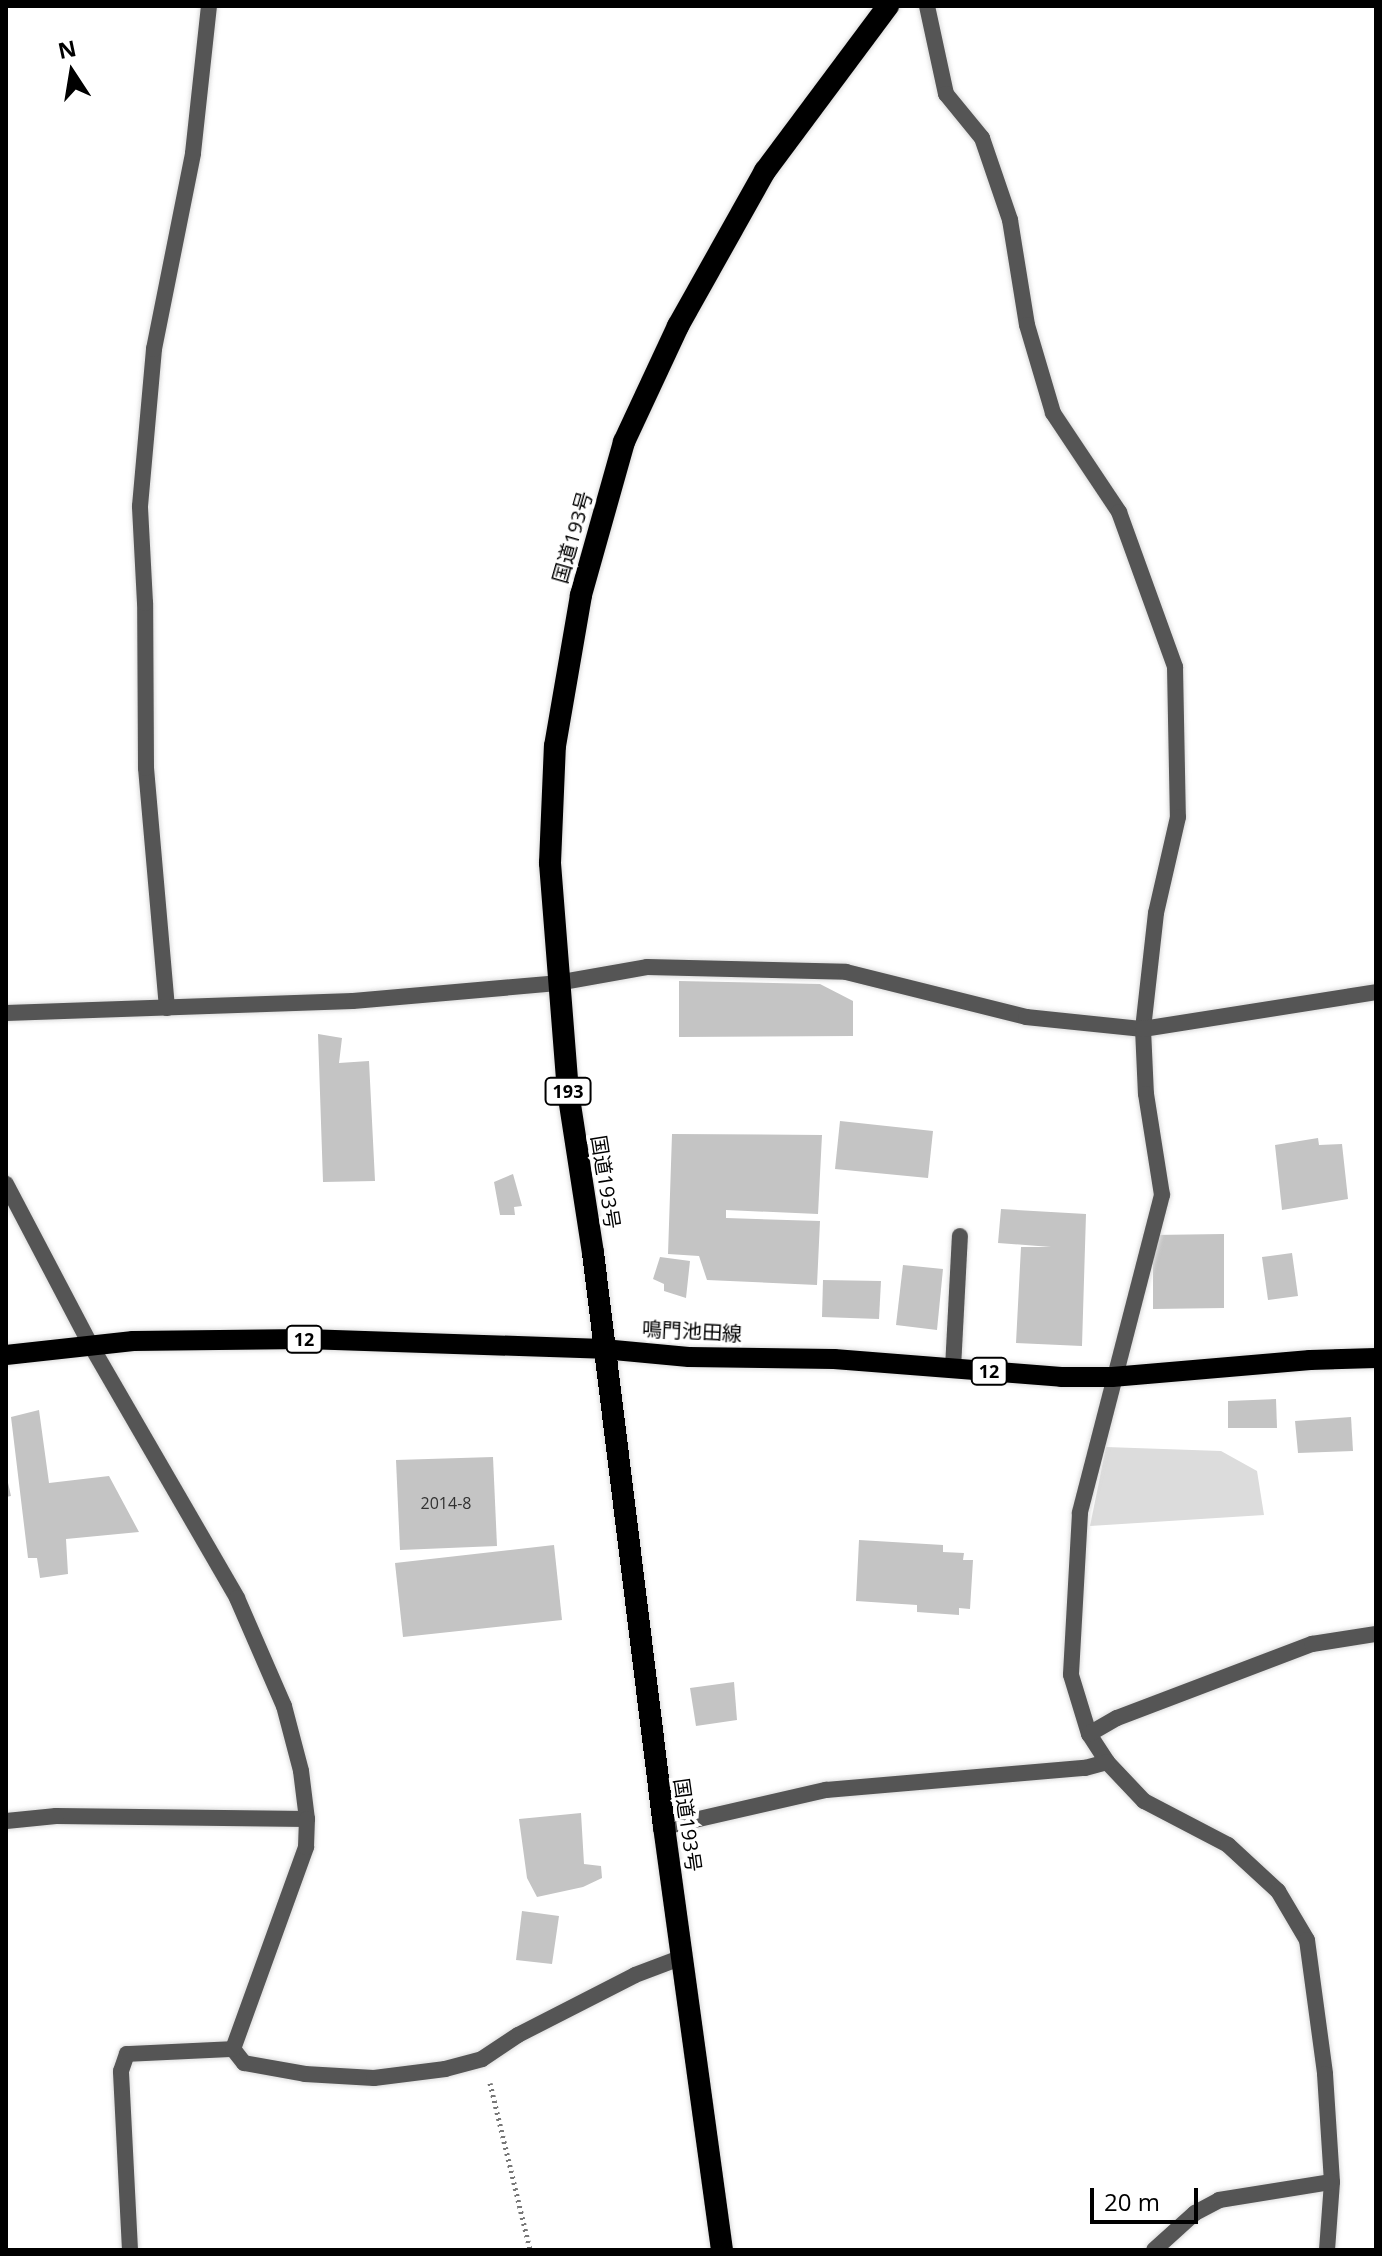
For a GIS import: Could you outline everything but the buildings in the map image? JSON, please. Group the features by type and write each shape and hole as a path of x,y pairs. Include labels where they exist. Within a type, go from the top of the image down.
{"highway":[{"name":"国道193号","path":"722,2250 664,1827 557,983 550,863 555,746 581,595 624,442 678,326 765,171 888,6"}],"main road":[{"name":"鳴門池田線","path":"6,1355 90,1344 305,1339 603,1349 689,1357 834,1359 1061,1377 1112,1377 1310,1360 1376,1358"}],"street":[{"path":"167,1008 146,768 145,603 140,506 154,349 193,153 209,6"},
{"path":"927,6 946,94 982,138 1010,220 1027,325 1053,413 1119,512 1175,667 1178,817 1156,913 1143,1029 1146,1094 1162,1195 1112,1377 1080,1513 1071,1675 1089,1734 1107,1762 1144,1801 1228,1845 1278,1891 1307,1940 1325,2074 1332,2182 1327,2250"},
{"path":"6,1013 353,1001 557,983 647,967 846,972 1026,1017 1143,1029 1376,992"},
{"path":"6,1184 90,1344 237,1598 284,1706 301,1771 307,1819 306,1847 233,2049"},
{"path":"953,1368 960,1236"},
{"path":"1089,1734 1117,1718 1312,1644 1376,1634"},
{"path":"664,1827 826,1790 1085,1768 1107,1762"},
{"path":"6,1821 56,1816 307,1819"},
{"path":"233,2049 244,2063 305,2074 374,2078 445,2069 482,2059 531,2028 635,1975 683,1957"},
{"path":"130,2250 121,2071 127,2054 233,2049"},
{"path":"1154,2250 1195,2213 1219,2200 1332,2182"}],"path":[{"path":"482,2059 530,2250"}],"shaded area":[{"path":"1106,1447 1221,1451 1257,1471 1264,1515 1090,1526"}]}
